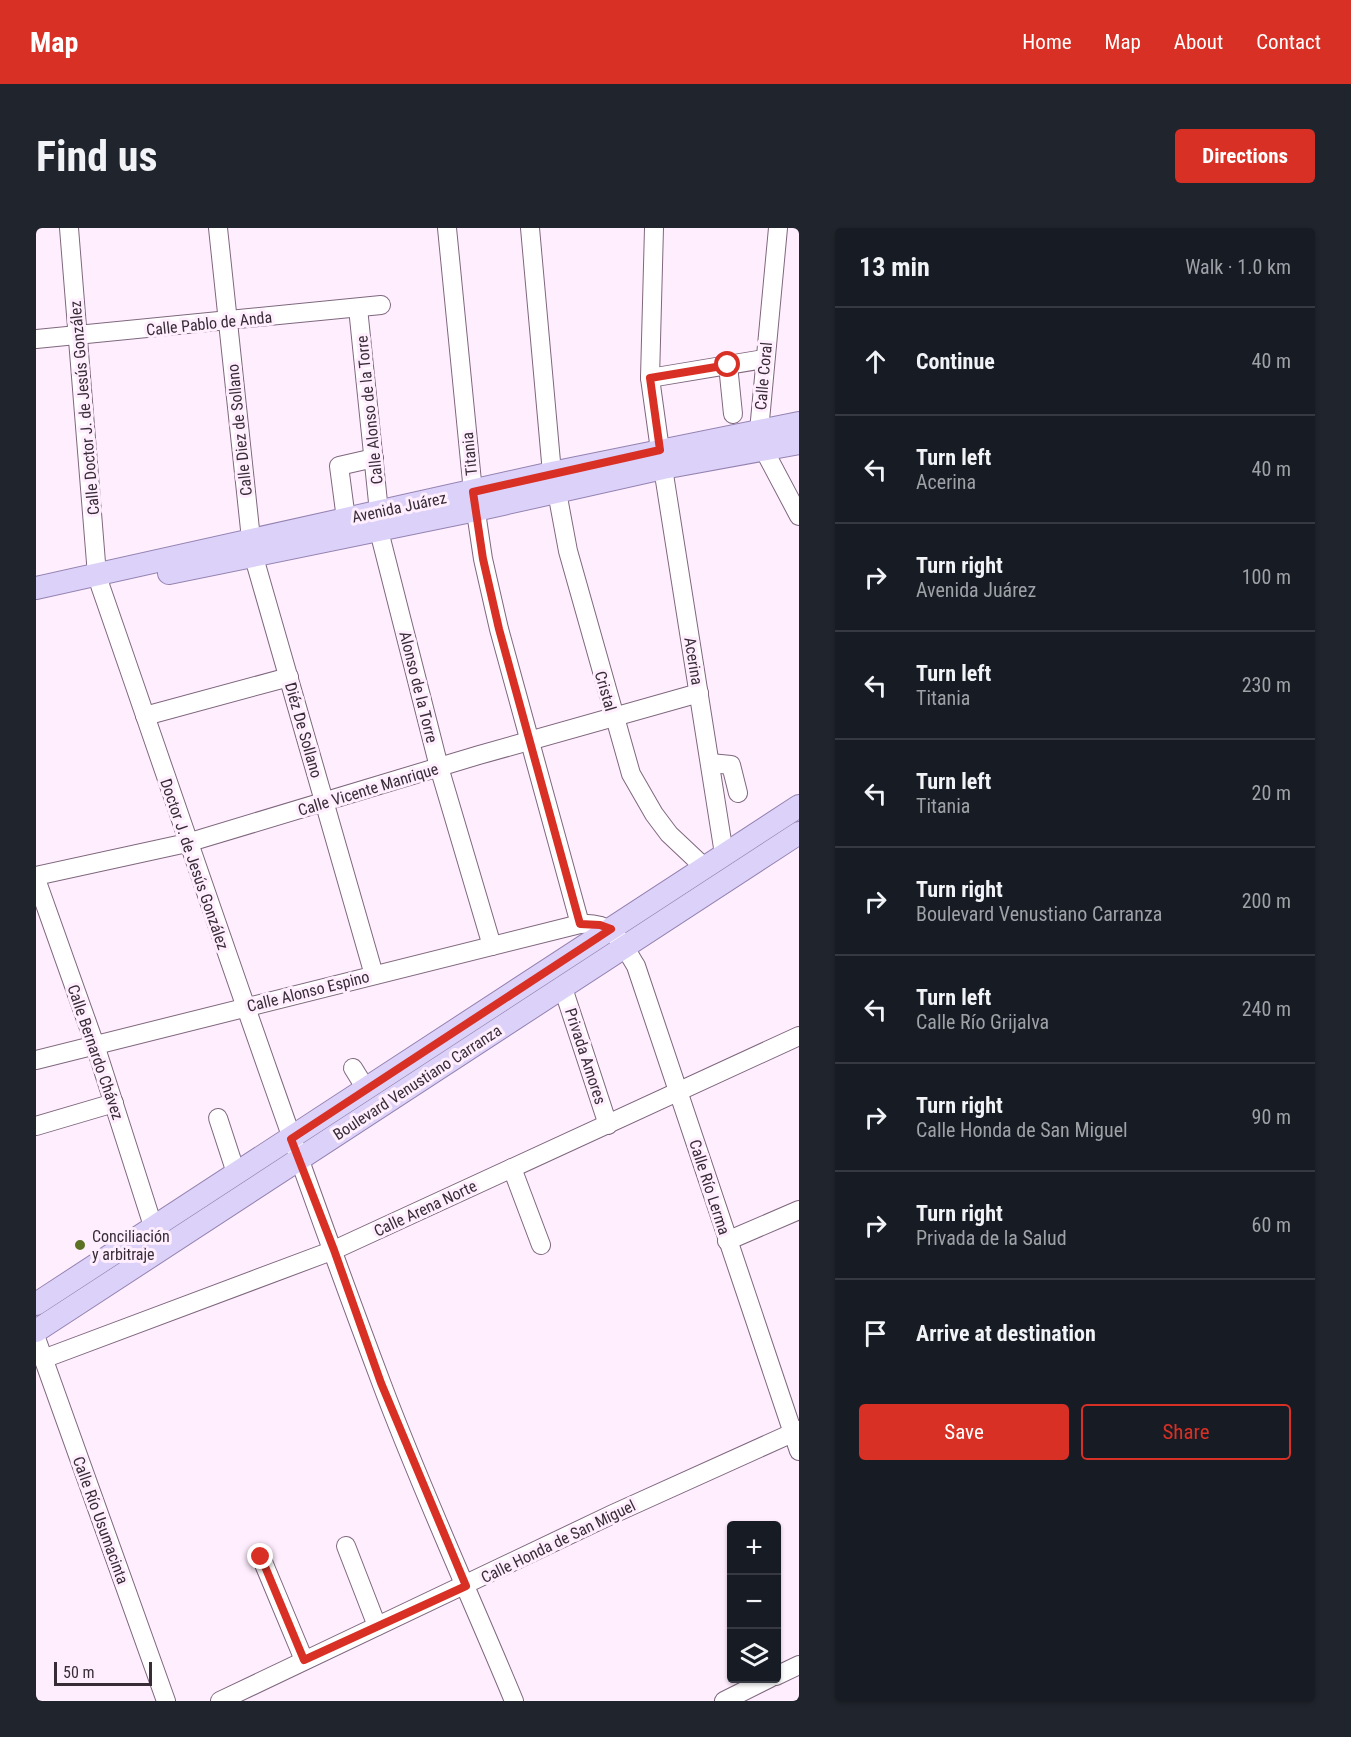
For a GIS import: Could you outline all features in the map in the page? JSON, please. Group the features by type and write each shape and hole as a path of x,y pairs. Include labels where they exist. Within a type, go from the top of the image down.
{"main road":[{"name":"Avenida Juárez","path":"36,602 99,581 252,546 762,440 799,423"},
{"name":"Avenida Juárez","path":"762,440 799,443"},
{"name":"Avenida Juárez","path":"252,546 346,519 379,521"},
{"name":"Avenida Juárez","path":"36,588 99,581"},
{"name":"Boulevard Venustiano Carranza","path":"36,1304 236,1173 294,1149 366,1089 799,806"},
{"name":"Boulevard Venustiano Carranza","path":"36,1331 294,1149 563,988 799,833"}],"street":[{"name":"Calle Doctor J. de Jesús González","path":"69,228 99,581"},
{"name":"Calle Diez de Sollano","path":"218,228 252,546"},
{"name":"Titania","path":"447,228 475,501 490,593 580,924"},
{"name":"Cristal","path":"530,228 554,482 568,551 631,774 654,814 669,834 704,867"},
{"name":"Acerina","path":"654,228 650,378 724,854"},
{"name":"Calle Coral","path":"762,440 764,359 778,228"},
{"name":"Calle Pablo de Anda","path":"36,339 228,322 381,305"},
{"name":"Calle Alonso de la Torre","path":"358,308 379,521"},
{"path":"650,378 764,359"},
{"path":"728,365 733,414"},
{"path":"762,440 799,516"},
{"path":"346,519 339,466 374,458"},
{"name":"Alonso de la Torre","path":"379,521 439,767 492,946"},
{"name":"Diéz De Sollano","path":"252,546 374,975"},
{"name":"Doctor J. de Jesús González","path":"99,581 294,1149 334,1250 381,1383 514,1701"},
{"path":"145,716 288,677"},
{"name":"Calle Vicente Manrique","path":"36,877 188,843 439,767 699,693"},
{"path":"710,764 731,765 738,793"},
{"name":"Calle Bernardo Chávez","path":"36,877 95,1045 153,1226"},
{"path":"580,924 600,925 611,929"},
{"name":"Calle Alonso Espino","path":"36,1060 580,924"},
{"name":"Calle Río Lerma","path":"611,929 636,966 727,1240 796,1432 799,1451"},
{"name":"Privada Amores","path":"563,988 608,1125"},
{"name":"Calle Arena Norte","path":"43,1359 334,1250 799,1036"},
{"path":"353,1068 366,1089"},
{"path":"36,1126 114,1103"},
{"path":"218,1118 236,1173"},
{"path":"512,1168 541,1245"},
{"path":"727,1240 799,1210"},
{"name":"Calle Río Usumacinta","path":"36,1338 166,1701"},
{"name":"Calle Honda de San Miguel","path":"220,1701 466,1586 613,1514 796,1432"},
{"path":"346,1546 377,1626"},
{"path":"261,1557 304,1660"},
{"path":"781,1674 799,1665"},
{"path":"724,1701 760,1683"}],"place":[{"name":"Conciliación y arbitraje","path":"80,1245"}],"route":[{"path":"261,1557 304,1660 466,1586 381,1383 334,1250 291,1139 611,929 600,925 580,924 490,593 473,492 660,450 650,378 728,365"}]}
